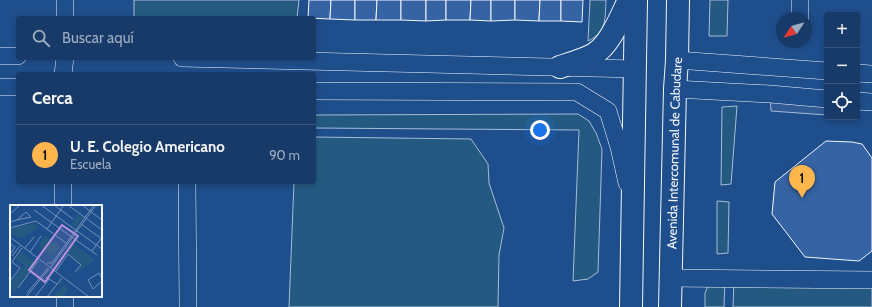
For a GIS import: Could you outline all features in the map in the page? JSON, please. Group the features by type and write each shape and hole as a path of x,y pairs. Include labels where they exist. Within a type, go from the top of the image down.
{"highway":[{"path":"560,67 594,55 604,47 629,0"},
{"path":"631,307 636,0"},
{"name":"Avenida Intercomunal de Cabudare","path":"670,307 678,0"}],"street":[{"path":"65,0 65,16"},
{"path":"800,0 800,12"},
{"path":"0,56 16,56"},
{"path":"63,72 65,60"},
{"path":"266,60 635,69"},
{"path":"677,60 824,71"},
{"path":"860,73 872,74"},
{"path":"0,87 16,87"},
{"path":"316,90 578,92 608,111 620,147 632,207"},
{"path":"675,90 770,94 824,99"},
{"path":"860,101 872,102"},
{"path":"63,184 63,205"},
{"path":"187,184 188,307"},
{"path":"671,278 872,280"},
{"path":"64,297 65,307"}],"shaded area":[{"path":"134,0 299,0 297,16 134,16"},
{"path":"590,0 606,0 605,19 602,29 588,41"},
{"path":"710,0 728,0 727,36 709,36"},
{"path":"770,94 824,99 824,115 771,111"},
{"path":"737,106 731,184 721,185 722,107"},
{"path":"578,114 589,121 596,133 602,149 598,272 588,279 573,281 579,130 316,128 316,115"},
{"path":"316,137 471,139 488,164 489,183 504,228 499,255 498,307 289,307 294,184 316,184"},
{"path":"717,201 729,202 728,253 717,254"},
{"path":"725,279 724,307 705,307 705,293 708,286"},
{"path":"734,279 872,282 872,307 733,307"}],"building":[{"path":"309,0 331,0 330,19 316,18 316,16 308,16"},
{"path":"331,0 355,0 355,20 330,19"},
{"path":"355,0 377,0 376,20 355,20"},
{"path":"377,0 401,0 401,20 376,20"},
{"path":"401,0 426,0 426,21 401,20"},
{"path":"426,0 446,0 446,20 426,21"},
{"path":"446,0 471,0 470,20 446,20"},
{"path":"471,0 491,0 491,21 470,20"},
{"path":"491,0 515,0 515,20 491,21"},
{"path":"515,0 540,0 539,21 515,20"},
{"path":"540,0 561,0 561,21 539,21"},
{"path":"561,0 583,0 582,22 561,21"},
{"path":"826,141 862,144 872,158 872,251 859,261 805,257 772,214 775,182"}],"place":[{"name":"U. E. Colegio Americano","path":"802,198"}]}
